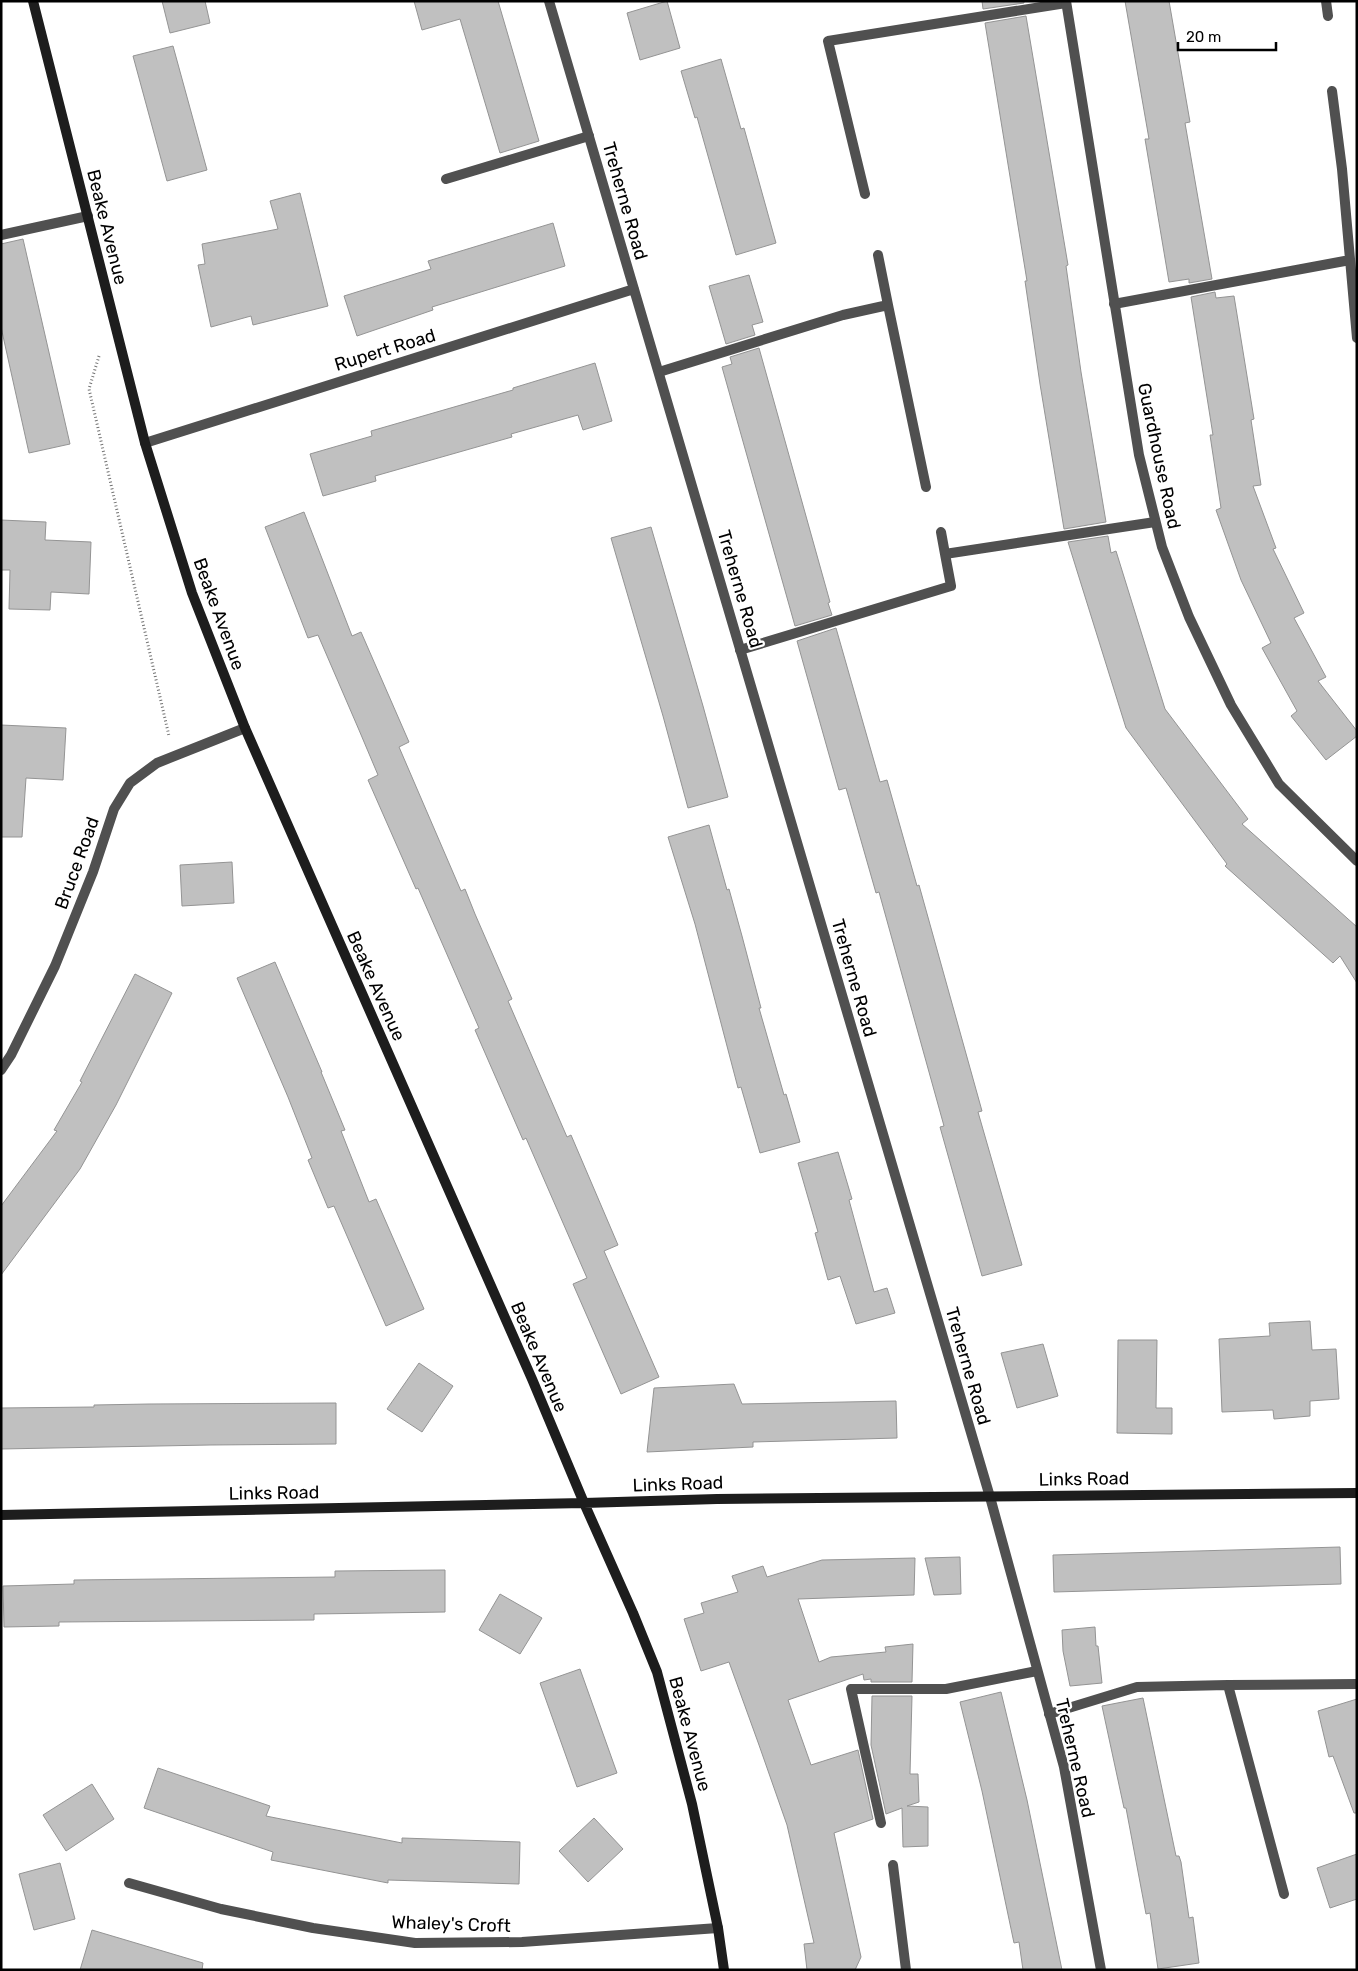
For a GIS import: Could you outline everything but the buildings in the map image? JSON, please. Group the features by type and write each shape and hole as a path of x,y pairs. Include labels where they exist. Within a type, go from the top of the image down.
{"street":[{"name":"Beake Avenue","path":"33,1 145,444 192,592 245,728 532,1379 657,1672 692,1804 718,1928 724,1970"},
{"name":"Treherne Road","path":"550,1 990,1497 1064,1767 1101,1970"},
{"path":"1326,1 1328,16"},
{"path":"865,194 828,40 1066,2"},
{"name":"Guardhouse Road","path":"1066,2 1139,456 1162,547 1189,617 1231,705 1279,784 1357,861"},
{"path":"1332,91 1342,169 1357,338"},
{"path":"446,179 589,136"},
{"path":"1,235 88,216"},
{"path":"878,255 926,487"},
{"path":"1114,304 1350,260"},
{"name":"Rupert Road","path":"145,444 634,289"},
{"path":"659,372 843,315 888,305"},
{"path":"945,554 1155,522"},
{"path":"740,650 951,586 941,532"},
{"name":"Bruce Road","path":"1,1070 11,1055 55,966 93,872 114,809 130,783 157,763 245,728"},
{"name":"Links Road","path":"1,1514 584,1503 717,1498 1357,1493"},
{"path":"881,1823 851,1690 946,1689 1037,1670"},
{"path":"1049,1714 1136,1687 1357,1684"},
{"path":"1228,1686 1284,1894"},
{"path":"893,1865 906,1970"},
{"name":"Whaley's Croft","path":"129,1883 221,1909 304,1927 415,1942 522,1942 718,1928"}],"path":[{"path":"101,351 89,389 164,709 173,756"}]}
